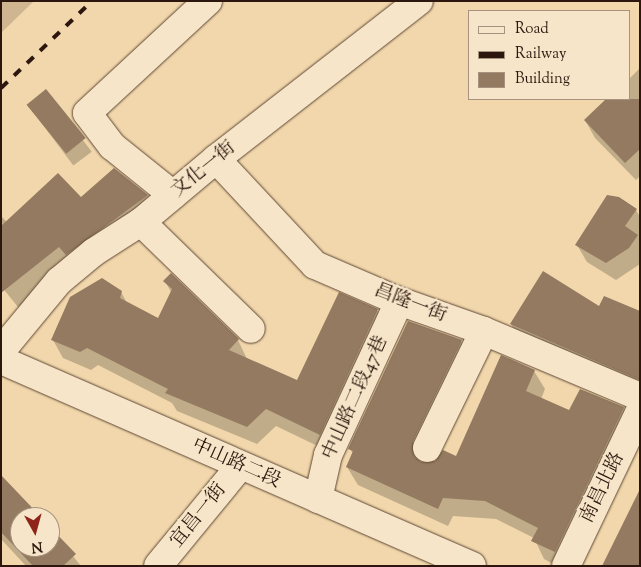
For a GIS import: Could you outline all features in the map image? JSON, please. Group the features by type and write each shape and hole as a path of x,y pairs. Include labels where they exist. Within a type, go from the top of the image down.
{"street":[{"path":"173,195 112,146 87,113 208,1"},
{"name":"文化一街","path":"1,351 59,281 94,252 141,222 216,159 419,1"},
{"name":"昌隆一街","path":"216,159 315,265 396,300 484,331 640,397"},
{"path":"141,222 251,329"},
{"name":"中山路二段47巷","path":"318,499 328,455 398,302 396,300"},
{"path":"427,448 484,331"},
{"name":"中山路二段","path":"1,360 472,566"},
{"name":"南昌北路","path":"566,566 640,411"},
{"name":"宜昌一街","path":"158,566 240,466"}],"shaded area":[{"path":"1,1 34,1 1,33"}],"building":[{"path":"46,89 86,138 66,154 27,105"},
{"path":"640,99 640,149 625,163 584,120 605,100"},
{"path":"114,168 148,195 66,255 59,247 1,293 1,226 58,173 81,197"},
{"path":"607,195 619,197 637,209 625,226 638,235 629,248 606,263 575,245"},
{"path":"543,271 599,306 604,296 640,311 640,380 510,324"},
{"path":"171,273 239,339 229,350 297,380 339,292 378,309 320,435 266,409 247,427 165,393 168,389 87,348 80,352 51,340 70,297 102,278 122,291 120,298 158,318 172,289 163,281"},
{"path":"408,321 462,340 413,441 414,456 421,462 435,461 443,450 456,456 501,355 535,370 526,391 569,410 580,389 624,407 555,552 531,541 538,528 485,501 443,498 438,509 346,467 353,451 348,449"},
{"path":"1,475 31,507 10,507 10,542 1,532"},
{"path":"640,489 640,566 602,566"},
{"path":"60,537 76,554 63,566 33,566 25,557 60,557"}],"railway":[{"path":"1,88 92,1"}]}
